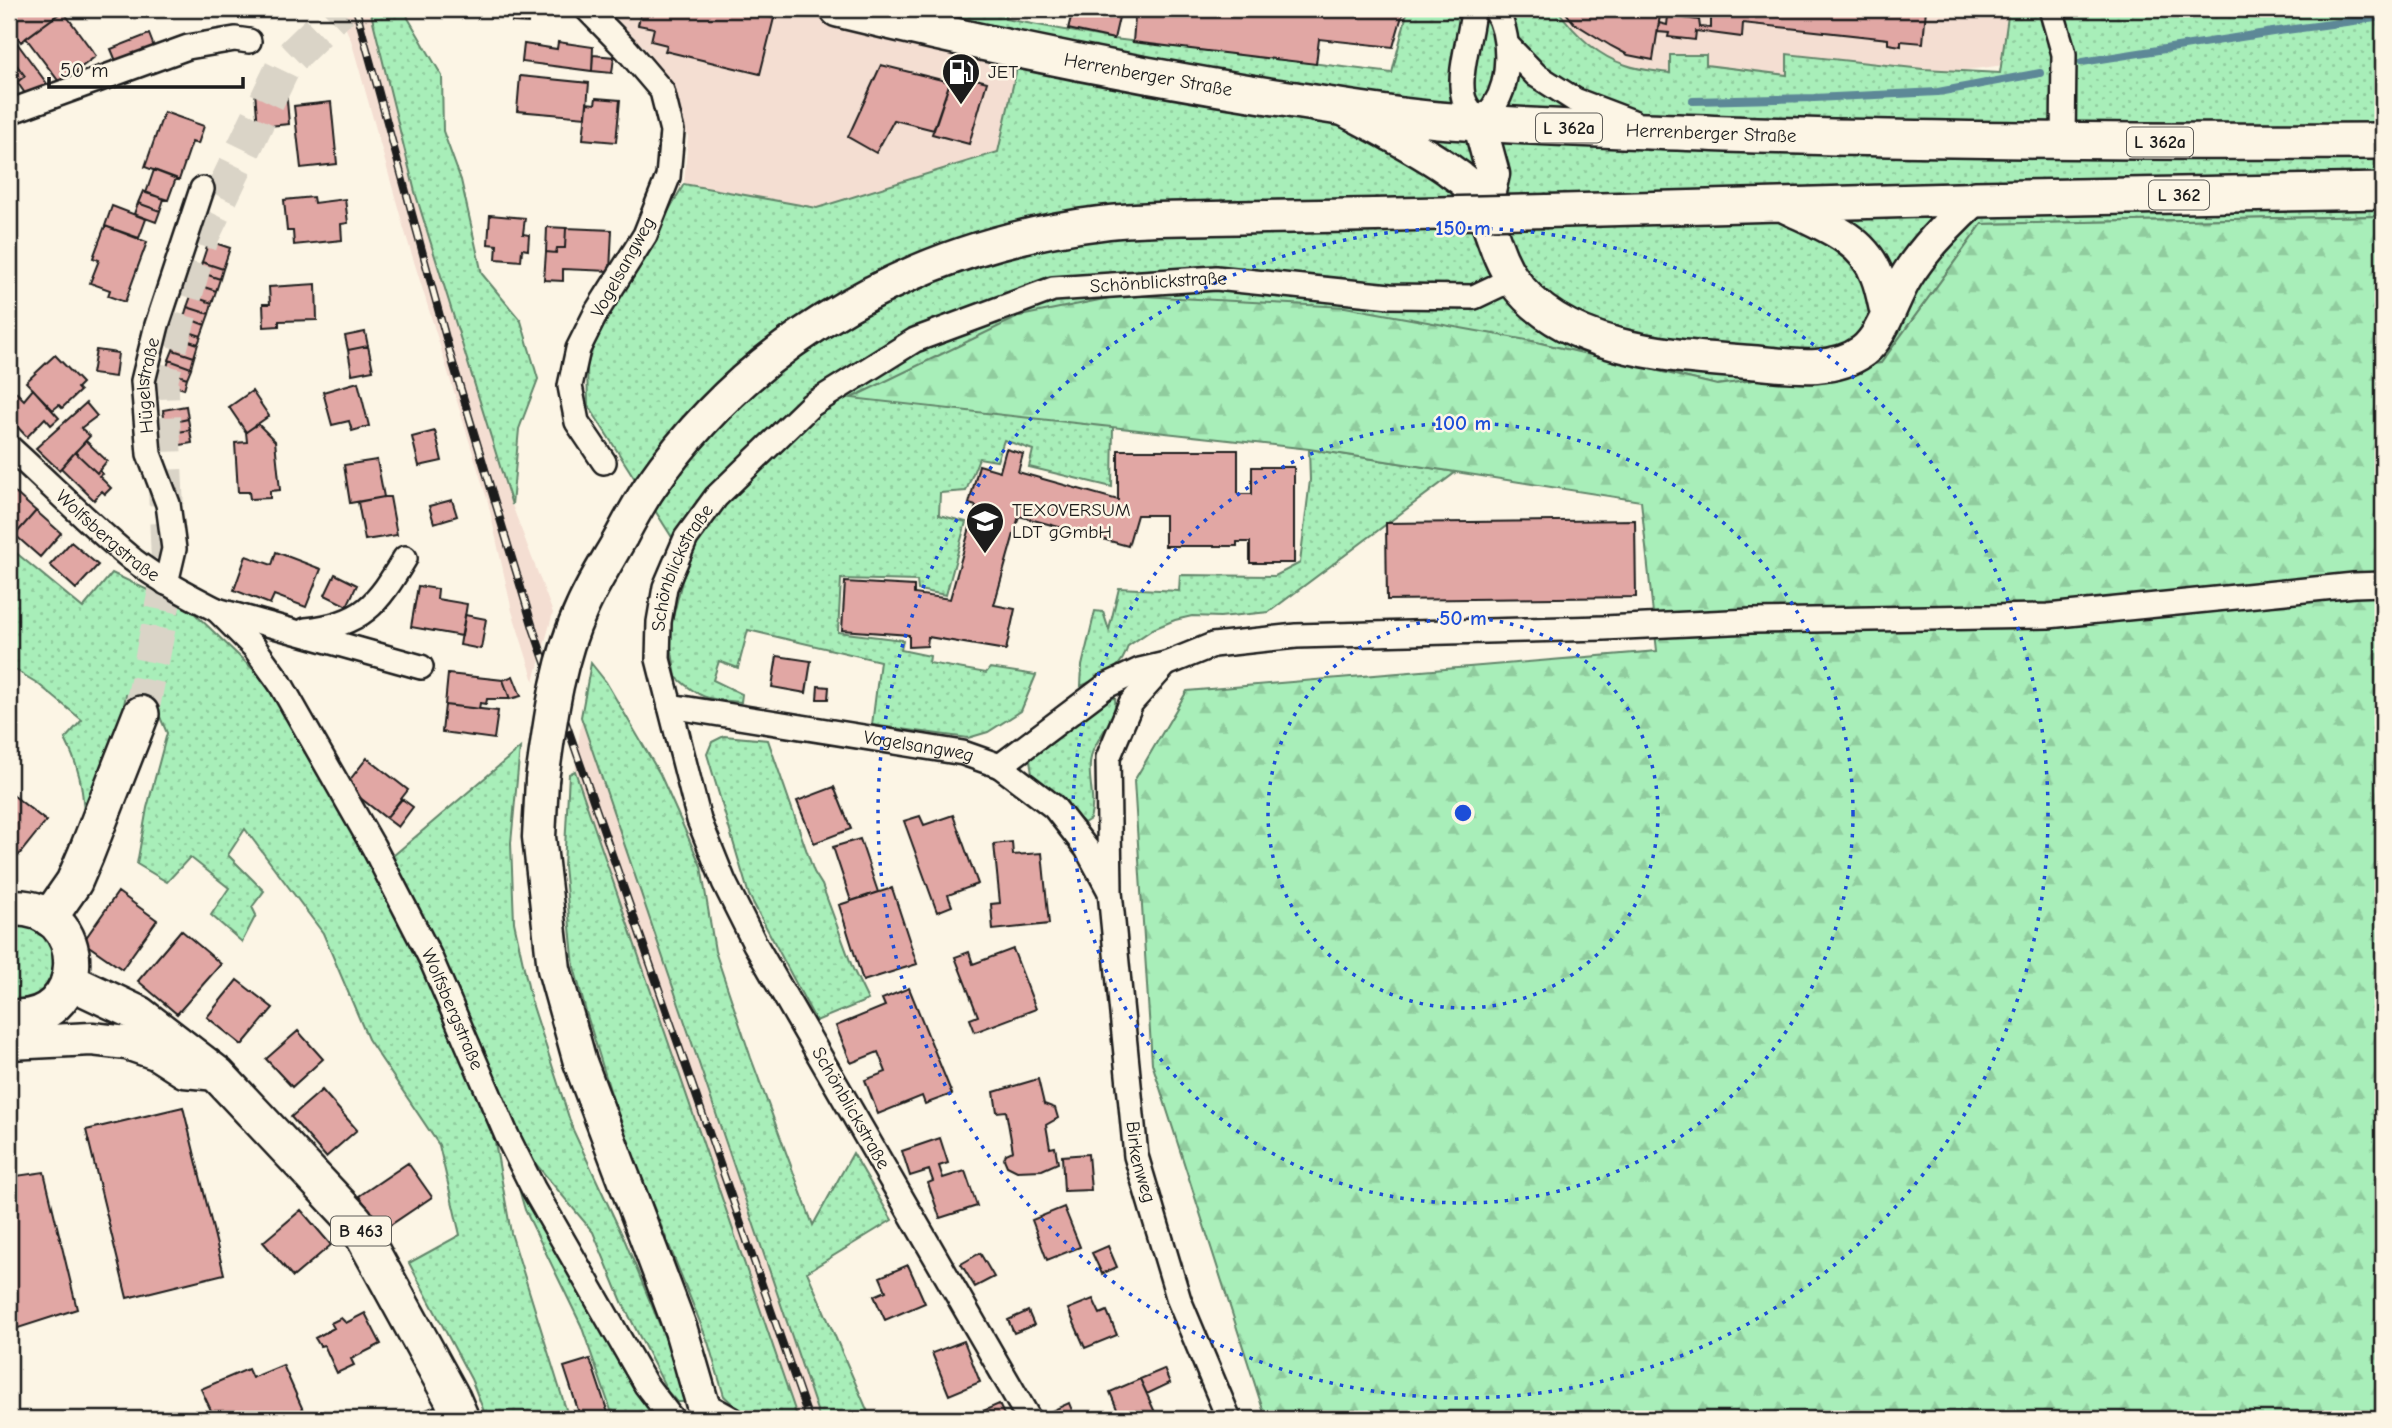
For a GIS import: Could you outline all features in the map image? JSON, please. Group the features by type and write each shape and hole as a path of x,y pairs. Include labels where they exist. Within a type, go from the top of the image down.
{"main road":[{"name":"Herrenberger Straße","path":"838,9 1106,68 1338,107 1436,120 1853,138 2063,142 2383,141"},
{"path":"1338,107 1393,135 1467,183 1485,209 1495,244 1512,279 1527,296 1563,325 1630,349 1698,358 1804,366 1838,363 1864,351 1880,332 1906,276 1951,221 1975,200"},
{"path":"1467,183 1468,153 1479,122"},
{"path":"1479,122 1493,174 1485,209"},
{"name":"L 362","path":"705,1411 681,1329 580,1062 554,969 539,837 542,780 563,662 581,609 650,487 726,396 821,320 881,286 927,266 1012,238 1102,222 2383,191"},
{"path":"1783,205 1835,230 1864,253 1877,275 1887,314"},
{"path":"49,918 74,882 141,714"},
{"path":"9,908 37,911 49,918 63,932 71,951 69,981 48,1009 25,1017 9,1017"},
{"name":"B 463","path":"69,981 139,1014 217,1074 355,1221 461,1419"},
{"path":"9,1043 92,1039 127,1043 156,1053 184,1071 217,1074"}],"street":[{"name":"Vogelsangweg","path":"587,9 627,50 662,92 672,131 668,177 645,235 597,311 575,361 570,386 577,422 604,462"},
{"path":"1473,9 1473,24 1462,83 1465,102 1479,122 1495,105 1504,81 1507,45 1495,9"},
{"path":"2052,9 2064,54 2063,142"},
{"path":"9,113 188,47 235,39 249,41"},
{"path":"1507,45 1536,75 1575,100 1659,131"},
{"name":"Hügelstraße","path":"166,583 174,549 168,504 149,454 144,381 157,325 202,190"},
{"name":"Schönblickstraße","path":"1029,1419 755,944 724,882 699,820 658,659 659,622 665,587 686,538 716,497 811,405 915,340 1053,289 1216,278 1390,296 1474,297 1512,279"},
{"name":"Wolfsbergstraße","path":"9,447 133,559 166,583 217,610 421,667"},
{"name":"Wolfsbergstraße","path":"296,631 329,628 360,616 385,591 405,558"},
{"path":"1000,766 1106,687 1140,670 1166,664 1213,645 1296,636 1604,628 1751,621 2048,616 2354,584 2383,584"},
{"name":"Wolfsbergstraße","path":"217,610 254,647 281,683 373,846 430,957 507,1136 533,1188 646,1385 670,1417"},
{"name":"Birkenweg","path":"1166,664 1131,703 1108,758 1110,892 1136,1156 1179,1300 1228,1419"},
{"name":"Vogelsangweg","path":"670,706 962,753 1000,766 1054,807 1087,849 1110,892"},
{"path":"705,1411 732,1419"}],"shaded area":[{"path":"337,9 370,9 415,192 512,505 553,613 534,681 512,611 488,502 404,229 351,40"},
{"path":"607,9 991,9 984,63 1016,72 998,152 817,208 684,184 688,137 675,92 648,52"},
{"path":"1518,9 2034,11 2019,63 1892,80 1671,85 1595,70"},
{"path":"582,714 693,1050 820,1419 798,1419 575,771"}],"green space":[{"path":"370,9 406,9 408,18 442,76 443,131 461,180 482,274 521,321 538,379 519,429 512,505 415,192"},
{"path":"1006,9 1005,19 1114,39 1392,73 1408,9 1557,9 1571,27 1596,50 1631,67 1670,73 1670,55 1706,55 1706,65 1787,75 1787,54 1923,69 2000,73 2009,9 2383,9 2383,216 1982,224 1881,363 1717,385 1532,341 858,398 1113,426 1112,487 1029,467 1033,450 1004,440 997,461 979,458 966,491 940,493 939,515 966,522 946,595 918,590 917,581 841,579 838,632 903,640 901,650 930,656 929,663 986,673 990,668 1036,675 1021,711 988,732 968,738 872,725 880,661 748,630 738,668 719,661 713,680 742,694 741,702 706,697 676,677 669,633 687,561 588,405 587,366 598,332 684,184 817,208 998,152 1016,72 1021,33 928,11"},
{"path":"2383,216 2383,1419 1266,1419 1152,1063 1134,781 1187,691 1657,651 1641,501 1309,449 851,398 1020,316 1124,295 1345,307 1532,341 1717,385 1881,363 1982,224"},
{"path":"1309,449 1456,472 1269,612 1220,617 1192,616 1175,620 1153,629 1128,646 1116,668 1081,686 1082,666 1095,611 1103,612 1109,630 1119,588 1179,591 1180,575 1275,576 1300,563 1310,480"},
{"path":"9,547 83,608 112,573 192,611 260,676 387,861 520,748 511,843 514,922 531,1000 573,1130 625,1241 669,1347 685,1402 677,1402 668,1392 623,1304 593,1232 535,1163 513,1131 495,1142 511,1233 569,1419 487,1419 471,1379 409,1263 460,1235 439,1145 368,1039 323,933 245,829 228,855 264,891 252,907 256,915 242,942 211,915 229,888 190,857 167,882 137,864 147,808 167,733 157,710 126,695 120,725 84,817 79,777 65,739 82,720 37,683 9,666"},
{"path":"591,663 606,682 660,774 701,866 715,951 751,1058 813,1225 853,1153 892,1220 807,1272 871,1419 820,1419 581,717"},
{"path":"1115,698 1114,712 1090,761 1092,811 1090,819 1084,823 1032,774 1030,760 1035,752 1105,699"},
{"path":"724,736 768,740 814,872 822,885 853,969 868,1000 816,1021 749,895 707,754 712,742"},
{"path":"575,771 798,1419 749,1419 724,1396 708,1342 621,1126 574,967 564,866 569,774"},
{"path":"9,920 37,925 60,958 44,996 9,1005"},
{"path":"513,1168 660,1419 614,1419 581,1325 525,1210"}],"building":[{"path":"13,9 65,9 21,42 9,26 9,12"},
{"path":"513,9 551,9 550,17 529,15 528,23 512,22"},
{"path":"642,9 735,9 774,18 760,74 665,51 667,45 651,41 654,28 638,25"},
{"path":"1073,9 1404,9 1393,47 1319,39 1316,64 1133,42 1135,17 1120,13 1114,39 1068,29"},
{"path":"1563,9 1661,9 1653,60 1628,55 1611,46 1574,23"},
{"path":"1711,9 1926,9 1923,43 1901,41 1901,46 1888,44 1888,39 1743,23 1742,37 1696,31 1695,40 1668,37 1669,33 1658,32 1659,23 1667,25 1668,16 1699,20 1700,27 1711,28"},
{"path":"63,11 96,56 60,83 26,38"},
{"path":"149,34 156,52 118,66 111,49"},
{"path":"558,42 593,47 592,71 522,62 524,44 557,49"},
{"path":"17,43 48,85 29,99 17,82 25,76 9,55 9,49"},
{"path":"9,55 25,76 9,88"},
{"path":"593,55 614,57 612,73 592,71"},
{"path":"881,65 950,82 934,130 894,120 876,153 848,137"},
{"name":"JET","path":"953,73 987,82 969,144 932,134"},
{"path":"520,76 589,83 586,117 517,111"},
{"path":"286,89 289,124 258,127 255,92"},
{"path":"596,98 620,100 616,142 583,139 587,103 595,104"},
{"path":"331,102 337,164 301,168 294,106"},
{"path":"164,112 204,126 198,144 192,142 179,180 145,167"},
{"path":"154,170 176,178 168,200 146,193"},
{"path":"143,191 164,199 160,211 138,203"},
{"path":"313,197 314,203 345,199 348,223 341,224 342,240 294,245 293,231 287,231 284,200"},
{"path":"138,203 160,211 156,222 134,214"},
{"path":"112,206 146,219 139,238 105,226"},
{"path":"490,215 525,218 523,234 529,235 528,250 522,249 521,261 496,259 497,245 488,244"},
{"path":"105,226 147,242 125,302 108,296 110,290 90,283 99,260 93,258"},
{"path":"547,227 566,228 565,248 557,248 556,253 546,252"},
{"path":"566,228 612,230 610,271 563,269 563,281 544,280 546,252 556,253 557,248 565,248"},
{"path":"209,241 230,248 223,269 202,262"},
{"path":"202,262 223,269 220,279 199,272"},
{"path":"199,272 220,279 216,291 195,284"},
{"path":"195,284 216,291 212,303 191,296"},
{"path":"316,284 317,320 279,321 279,326 264,327 263,304 270,304 269,287"},
{"path":"191,296 212,303 209,314 187,307"},
{"path":"187,307 209,314 205,325 184,317"},
{"path":"184,317 205,325 201,336 180,329"},
{"path":"180,329 201,336 198,344 177,337"},
{"path":"365,332 368,346 348,350 345,336"},
{"path":"177,337 198,344 194,357 173,350"},
{"path":"368,346 373,370 352,374 348,350"},
{"path":"96,350 118,353 115,377 92,374"},
{"path":"173,350 194,357 191,368 169,360"},
{"path":"55,355 82,383 77,388 80,391 62,408 59,405 53,410 26,382"},
{"path":"169,360 191,368 187,378 166,371"},
{"path":"166,371 187,378 184,389 162,382"},
{"path":"358,382 369,426 352,431 349,421 332,425 323,392"},
{"path":"33,389 59,418 51,425 45,418 27,437 9,418 9,399 16,392 24,400"},
{"path":"252,391 269,416 246,432 229,407"},
{"path":"86,403 97,416 81,428 90,436 59,470 36,448"},
{"path":"186,406 188,419 165,424 163,410"},
{"path":"188,419 190,430 167,434 165,424"},
{"path":"258,424 275,441 280,490 270,491 270,498 250,499 249,492 238,492 235,443 247,442 246,432"},
{"path":"190,430 192,443 169,447 167,434"},
{"path":"435,431 442,461 419,466 412,437"},
{"path":"86,441 107,461 97,473 75,452"},
{"name":"TEXOVERSUM LDT gGmbH","path":"1006,449 1023,454 1018,472 1118,500 1118,450 1238,450 1238,494 1252,494 1252,467 1294,467 1294,563 1250,563 1250,542 1237,542 1237,546 1165,546 1165,515 1137,515 1128,546 1019,516 994,605 1015,609 1006,650 928,637 927,646 909,647 909,635 842,630 845,582 914,586 914,594 950,599 976,506 969,504 979,465 1000,471"},
{"path":"75,452 97,473 99,470 102,474 99,476 111,488 105,494 102,491 94,500 61,468"},
{"path":"377,460 384,497 350,503 344,465"},
{"path":"11,489 36,511 15,535 9,530"},
{"path":"390,497 397,535 365,540 358,502"},
{"path":"452,500 457,516 434,523 429,506"},
{"path":"36,511 61,533 40,557 15,535"},
{"path":"1635,520 1636,597 1387,600 1386,523"},
{"path":"71,542 98,565 76,589 50,565"},
{"path":"276,552 321,569 306,607 274,595 270,604 234,590 246,556 272,565"},
{"path":"335,574 357,585 347,606 325,595"},
{"path":"418,586 438,589 437,599 467,604 462,636 411,627"},
{"path":"465,615 486,619 481,649 460,645"},
{"path":"777,656 811,661 806,693 772,687"},
{"path":"448,674 503,680 510,699 487,699 486,704 480,703 479,709 445,705"},
{"path":"513,676 521,696 510,699 503,680"},
{"path":"818,686 829,687 828,699 817,699"},
{"path":"445,705 498,711 494,739 442,732"},
{"path":"367,758 408,790 386,818 345,786"},
{"path":"834,787 851,829 814,843 797,801"},
{"path":"9,792 46,821 18,856 9,849"},
{"path":"402,799 413,807 398,827 386,818"},
{"path":"953,815 978,884 948,895 952,906 937,912 904,821 920,816 924,825"},
{"path":"860,839 878,892 851,901 833,847"},
{"path":"1012,842 1013,855 1042,853 1049,924 993,930 991,904 1000,903 994,844"},
{"path":"892,888 917,964 863,981 839,905"},
{"path":"118,892 157,920 122,969 83,942"},
{"path":"181,930 221,964 177,1014 138,981"},
{"path":"1013,949 1036,1009 975,1032 970,1019 978,1016 955,957 969,952 973,964"},
{"path":"237,980 273,1008 242,1045 207,1017"},
{"path":"909,988 952,1094 925,1104 922,1096 878,1114 865,1080 886,1072 878,1052 851,1063 836,1026 885,1006 882,999"},
{"path":"298,1031 323,1059 292,1087 266,1059"},
{"path":"1038,1079 1044,1104 1055,1108 1058,1118 1046,1125 1050,1148 1055,1147 1058,1163 1042,1170 1017,1171 1007,1166 1004,1159 1006,1154 1013,1151 1006,1111 997,1112 994,1092"},
{"path":"322,1090 357,1130 326,1157 291,1117"},
{"path":"183,1107 224,1274 127,1298 86,1130"},
{"path":"940,1138 948,1163 939,1166 943,1178 965,1171 977,1206 940,1218 928,1183 933,1181 929,1170 910,1176 902,1151"},
{"path":"1088,1154 1091,1190 1064,1191 1062,1156"},
{"path":"408,1163 432,1197 383,1230 359,1196"},
{"path":"14,1165 17,1176 44,1172 77,1309 9,1331 9,1166"},
{"path":"1064,1207 1080,1247 1047,1260 1032,1220"},
{"path":"301,1210 331,1245 293,1277 263,1242"},
{"path":"1108,1246 1117,1267 1102,1274 1092,1253"},
{"path":"980,1253 994,1277 975,1287 961,1264"},
{"path":"908,1265 925,1303 885,1320 874,1296 886,1291 880,1277"},
{"path":"1093,1299 1100,1314 1107,1311 1117,1335 1085,1348 1068,1309"},
{"path":"1028,1311 1034,1325 1014,1333 1008,1320"},
{"path":"365,1313 381,1344 351,1359 354,1365 337,1373 324,1345 320,1346 315,1338 334,1328 331,1323 341,1318 346,1323"},
{"path":"964,1341 980,1382 949,1395 932,1353"},
{"path":"590,1359 610,1419 581,1419 564,1367"},
{"path":"283,1365 307,1419 215,1419 201,1389 248,1369 252,1378"},
{"path":"1164,1369 1170,1383 1147,1394 1140,1379"},
{"path":"1140,1379 1158,1419 1121,1419 1110,1392"},
{"path":"1069,1403 1075,1418 1049,1419 1047,1413"},
{"path":"999,1404 1005,1417 986,1419 983,1411"},
{"path":"433,1407 438,1419 404,1419"}],"waterway":[{"path":"2082,62 2383,17"},
{"path":"1693,101 1938,92 2040,73"}],"tunnel":[{"path":"141,714 169,573 161,379 202,236 285,63 341,9"}],"railway":[{"path":"356,9 452,360 534,631 809,1419"}],"place":[{"name":"JET","path":"961,106"},
{"name":"TEXOVERSUM LDT gGmbH","path":"985,555"}]}
